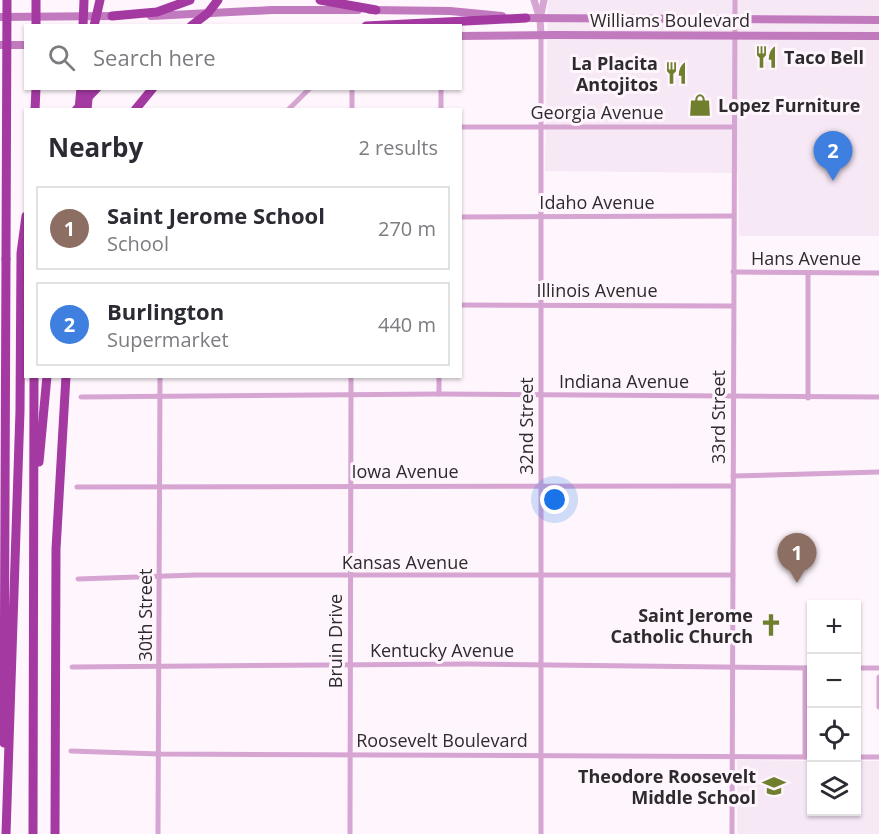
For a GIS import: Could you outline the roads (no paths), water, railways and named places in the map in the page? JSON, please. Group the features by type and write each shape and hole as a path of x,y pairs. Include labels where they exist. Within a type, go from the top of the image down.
{"highway":[{"path":"5,834 4,497 7,0"},
{"path":"36,0 36,24"},
{"path":"83,24 84,0"},
{"path":"94,0 94,24"},
{"path":"94,24 100,0"},
{"path":"112,16 157,12 190,0"},
{"path":"194,24 208,13 218,0"},
{"path":"320,0 352,3 376,10"},
{"path":"406,24 526,18"},
{"path":"36,90 36,108"},
{"path":"77,108 81,90"},
{"path":"87,108 89,90"},
{"path":"79,108 95,90"},
{"path":"137,108 151,90"},
{"path":"5,834 20,411 21,253 24,231"},
{"path":"33,834 34,378"},
{"path":"34,527 47,378"},
{"path":"55,834 56,549 66,378"},
{"path":"0,443 4,497"}],"main road":[{"name":"Williams Boulevard","path":"0,17 112,16 272,10 376,10 450,11 540,19 879,20"},
{"name":"Williams Boulevard","path":"462,36 879,35"},
{"path":"0,45 24,45"}],"street":[{"name":"32nd Street","path":"534,0 540,19"},
{"name":"32nd Street","path":"541,834 543,127 540,19 543,0"},
{"name":"33rd Street","path":"732,834 735,0"},
{"path":"290,108 308,90"},
{"path":"352,90 352,108"},
{"path":"441,90 441,108"},
{"name":"Georgia Avenue","path":"462,127 734,127"},
{"name":"Idaho Avenue","path":"462,217 734,216"},
{"name":"Hans Avenue","path":"733,272 879,273"},
{"path":"808,273 808,398"},
{"name":"Illinois Avenue","path":"462,305 733,306"},
{"name":"30th Street","path":"158,834 160,378"},
{"name":"Bruin Drive","path":"350,834 351,378"},
{"path":"439,378 440,394"},
{"name":"Indiana Avenue","path":"81,397 440,394 879,397"},
{"path":"733,476 879,472"},
{"name":"Iowa Avenue","path":"77,487 733,486"},
{"name":"Kansas Avenue","path":"78,579 160,576 733,575"},
{"name":"Kentucky Avenue","path":"72,667 541,665 807,668"},
{"path":"861,668 879,668"},
{"path":"879,677 879,707"},
{"name":"Roosevelt Boulevard","path":"71,751 159,754 807,757"},
{"path":"861,757 879,758"}],"place":[{"name":"Taco Bell","path":"766,57"},
{"name":"La Placita Antojitos","path":"676,73"},
{"name":"Lopez Furniture","path":"700,105"},
{"name":"Burlington","path":"833,181"},
{"name":"Saint Jerome School","path":"797,583"},
{"name":"Saint Jerome Catholic Church","path":"771,625"},
{"name":"Theodore Roosevelt Middle School","path":"774,786"}]}
